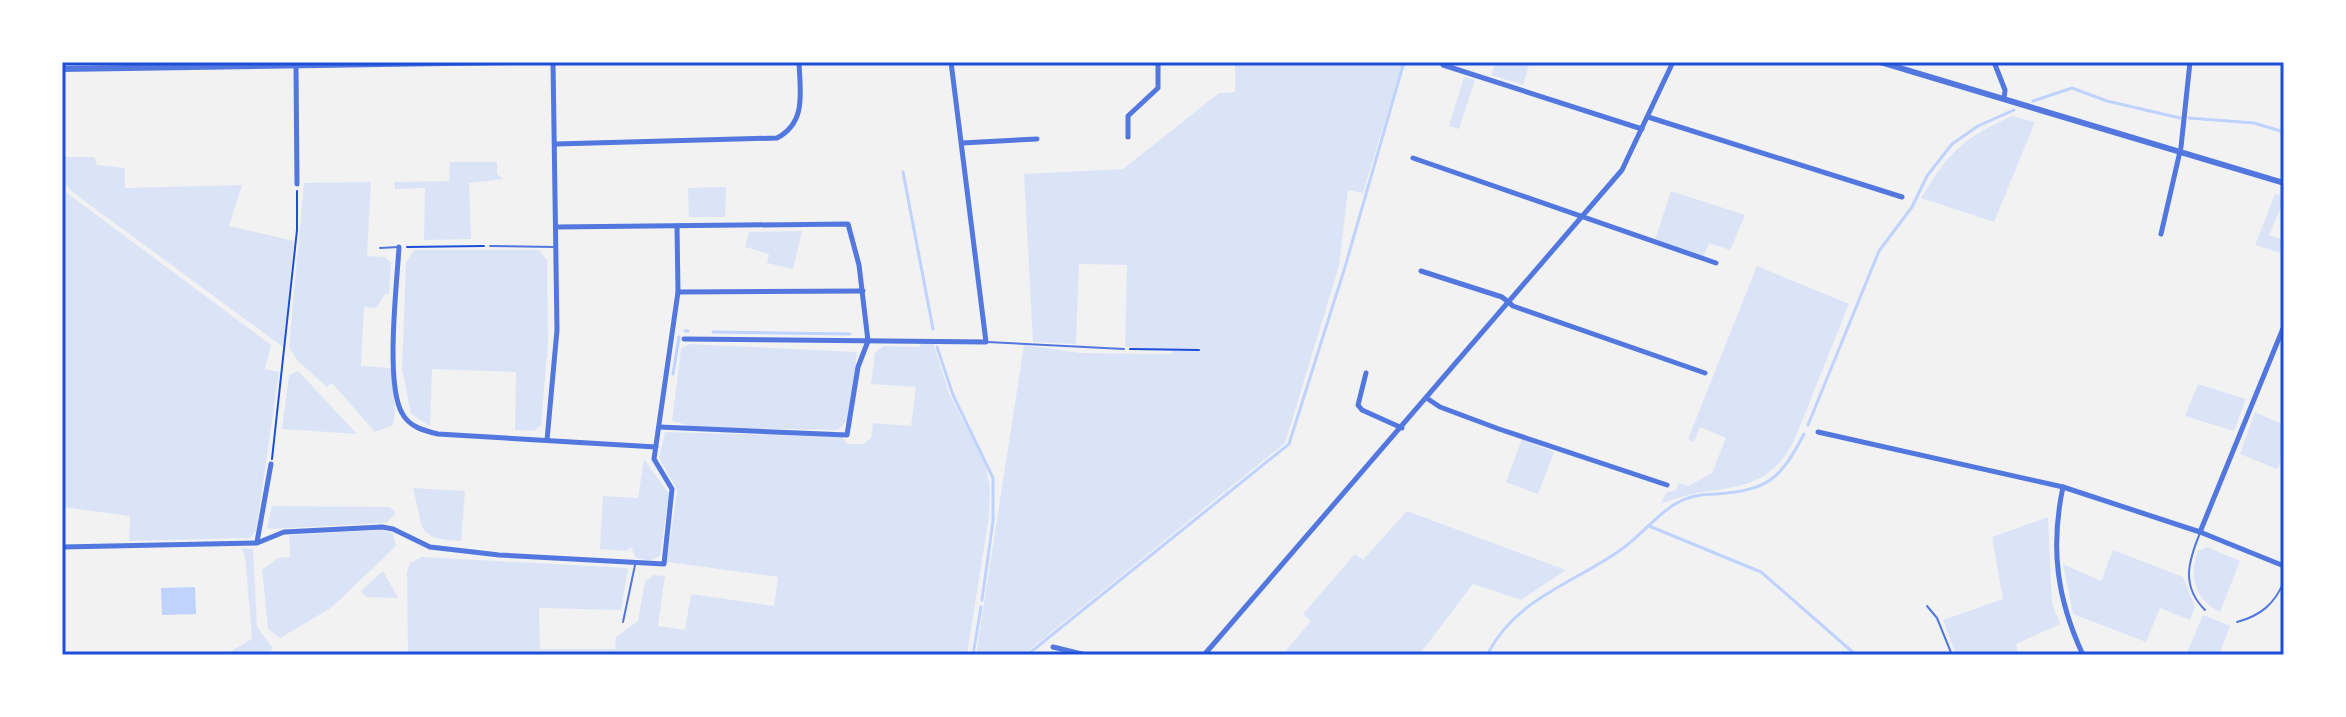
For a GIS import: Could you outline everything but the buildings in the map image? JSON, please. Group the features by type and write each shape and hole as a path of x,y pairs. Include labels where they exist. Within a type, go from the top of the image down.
{"street":[{"path":"62,69 513,62"},
{"path":"547,440 557,345 553,62"},
{"path":"556,144 777,138 787,133 798,117 799,62"},
{"path":"684,339 986,342 951,62"},
{"path":"1128,137 1128,116 1158,88 1158,62"},
{"path":"1204,655 1622,170 1673,62"},
{"path":"1880,62 2284,183"},
{"path":"1994,62 2005,90 2003,100"},
{"path":"2161,234 2179,152 2190,62"},
{"path":"1443,65 1642,129"},
{"path":"296,66 297,184"},
{"path":"1648,117 1902,197"},
{"path":"962,143 1037,139"},
{"path":"1413,158 1716,263"},
{"path":"556,227 848,224 863,291 868,341 858,367 847,435 659,427"},
{"path":"62,547 257,543 284,532 382,527 404,533 430,547 664,564 672,489 654,459 678,292 677,226"},
{"path":"399,247 394,369 402,413 413,425 438,434 656,447"},
{"path":"1421,271 1502,297 1508,302 1705,373"},
{"path":"678,292 863,291"},
{"path":"2200,532 2284,326"},
{"path":"1366,373 1358,405 1362,410 1402,428"},
{"path":"1428,398 1440,407 1499,429 1667,485"},
{"path":"1818,432 2063,487 2200,532 2284,566"},
{"path":"257,543 271,464"},
{"path":"2063,487 2055,545 2059,591 2066,619 2083,655"},
{"path":"1053,647 1086,655"}],"lane":[{"path":"490,246 556,247"},
{"path":"380,248 399,247"},
{"path":"986,342 1124,349"},
{"path":"2200,532 2188,565 2188,581 2195,600 2205,610"},
{"path":"623,622 635,564"},
{"path":"2237,622 2261,613 2276,599 2284,581"},
{"path":"1927,606 1937,618 1952,655"}],"path":[{"path":"271,464 296,245 297,184"},
{"path":"399,247 490,246"},
{"path":"1124,349 1199,350"}],"shaded area":[{"path":"1235,62 1403,62 1363,193 1348,190 1339,266 1285,443 1023,655 976,655 1024,345 1081,353 1171,354 1172,351 1125,347 1127,265 1079,264 1076,344 1033,342 1024,174 1123,169 1219,93 1235,92"},
{"path":"1496,62 1530,62 1523,85 1491,75"},
{"path":"1464,77 1475,80 1459,129 1449,126"},
{"path":"2012,116 2035,122 1994,222 1921,198 1949,157 1969,139"},
{"path":"62,157 94,157 97,165 125,168 125,188 242,185 229,226 294,241 283,347 71,191 62,179"},
{"path":"450,162 497,162 497,174 503,179 469,183 471,239 424,240 425,188 395,189 395,182 449,181"},
{"path":"371,182 367,256 385,257 391,263 389,294 385,294 376,308 364,307 361,366 391,368 395,410 393,425 375,432 332,383 327,387 297,360 289,347 304,183"},
{"path":"62,185 67,193 271,345 265,369 279,372 256,531 251,538 129,541 130,516 62,507"},
{"path":"726,187 725,217 689,217 688,188"},
{"path":"1671,191 1745,215 1730,250 1709,243 1704,256 1655,240"},
{"path":"2275,194 2284,196 2284,200 2269,235 2284,240 2284,254 2255,245"},
{"path":"802,231 793,269 767,263 769,254 745,247 749,232"},
{"path":"414,250 539,250 547,260 548,342 541,425 534,431 515,430 516,372 432,369 430,426 411,414 402,369 406,263"},
{"path":"1757,266 1849,304 1794,441 1781,461 1752,482 1661,504 1666,493 1676,490 1679,483 1688,486 1712,473 1726,438 1700,427 1694,442 1688,439"},
{"path":"921,342 933,342 949,393 986,466 990,489 989,516 967,655 408,655 407,572 410,563 422,557 628,568 621,610 539,608 540,649 615,649 616,637 638,621 645,581 654,575 665,576 658,626 685,630 691,594 774,606 778,577 667,562 677,490 659,458 665,432 842,437 847,444 863,444 871,438 873,423 911,426 916,387 871,384 875,353 883,346 920,347"},
{"path":"689,344 857,352 849,418 838,430 695,427 672,421 681,349"},
{"path":"298,371 357,434 282,429 289,375"},
{"path":"2198,384 2246,399 2234,431 2185,416"},
{"path":"2255,412 2284,425 2284,453 2277,469 2240,454"},
{"path":"1522,439 1554,452 1538,494 1506,482"},
{"path":"644,459 669,494 660,556 649,561 636,558 631,547 626,551 600,549 603,496 638,498"},
{"path":"413,488 465,491 461,541 435,538 428,534 421,522"},
{"path":"272,506 390,507 396,513 386,523 270,529 267,527"},
{"path":"1407,511 1566,570 1521,600 1473,584 1419,655 1282,655 1311,621 1303,614 1355,554 1363,560"},
{"path":"2048,517 2052,603 2060,624 2016,644 2019,655 1956,655 1943,620 2003,599 1992,537"},
{"path":"381,530 393,533 396,546 331,608 280,638 268,629 262,570 278,558 290,557 289,535"},
{"path":"2207,547 2240,561 2220,612 2199,594 2194,578 2198,551"},
{"path":"241,548 253,549 257,627 273,648 267,655 224,655 252,639 245,556"},
{"path":"2113,550 2183,577 2195,607 2190,620 2160,608 2146,642 2073,614 2063,564 2101,581"},
{"path":"383,571 398,598 366,597 361,591"},
{"path":"2203,615 2230,626 2219,655 2186,655"}],"water":[{"path":"195,587 196,614 162,615 161,588"}],"waterway":[{"path":"1027,655 1289,444 1345,267 1404,62"},
{"path":"2033,101 2072,88 2107,101 2180,118"},
{"path":"1808,425 1879,251 1912,207 1927,176 1952,144 1978,126 2014,110"},
{"path":"2189,118 2254,123 2284,132"},
{"path":"903,172 933,329"},
{"path":"713,332 850,334"},
{"path":"673,374 679,337"},
{"path":"937,347 953,395 993,478 993,521 982,600"},
{"path":"1487,655 1499,636 1529,606 1619,551 1675,504 1694,496 1748,489 1770,480 1787,462 1804,434"},
{"path":"1649,526 1761,572 1856,655"},
{"path":"973,655 981,607"}]}
